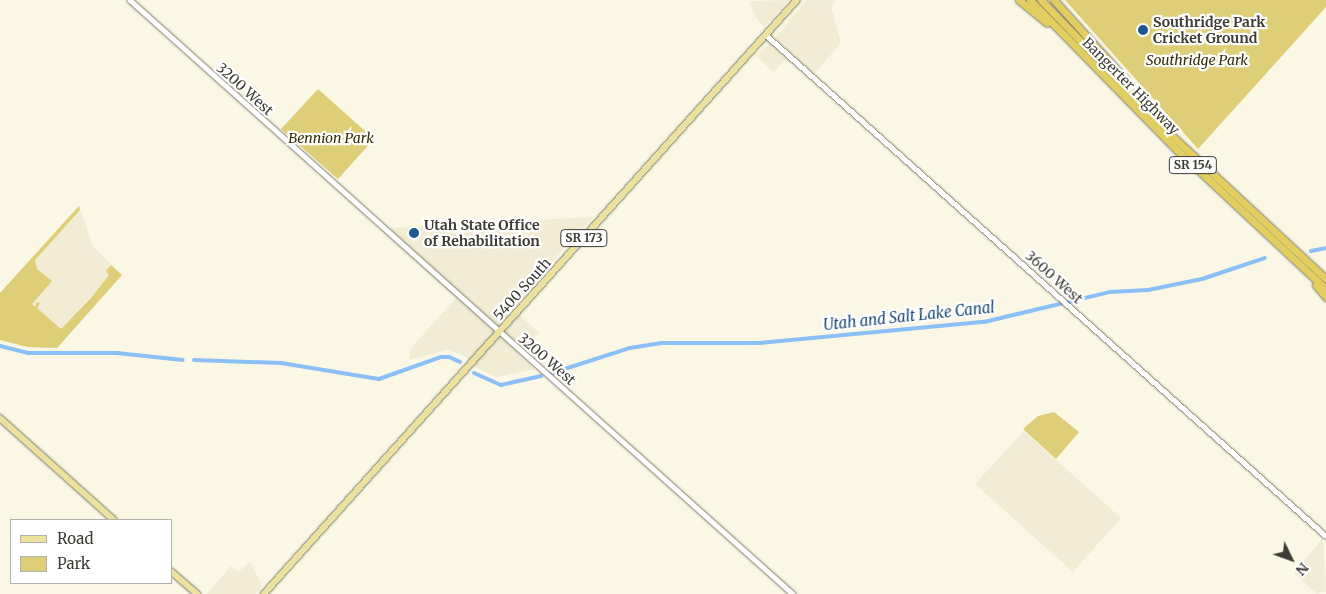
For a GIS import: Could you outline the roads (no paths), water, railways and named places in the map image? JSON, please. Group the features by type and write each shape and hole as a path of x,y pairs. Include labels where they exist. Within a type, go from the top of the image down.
{"highway":[{"path":"1019,0 1092,64"},
{"name":"Bangerter Highway","path":"1030,0 1184,156 1298,260 1326,289"},
{"name":"Bangerter Highway","path":"1041,0 1187,150 1326,280"},
{"path":"1054,0 1115,67 1138,98"},
{"path":"1293,248 1326,273"},
{"path":"1298,260 1326,297"}],"main road":[{"name":"5400 South","path":"264,594 797,0"},
{"path":"0,418 113,519"},
{"path":"172,572 197,594"}],"street":[{"name":"3200 West","path":"130,0 793,594"},
{"name":"3600 West","path":"766,35 1326,536"}],"waterway":[{"name":"Utah and Salt Lake Canal","path":"1311,251 1326,248"},
{"name":"Utah and Salt Lake Canal","path":"552,373 630,348 662,343 760,343 984,322 1110,292 1148,290 1202,279 1265,258"},
{"name":"Utah and Salt Lake Canal","path":"0,346 29,353 117,353 183,360"},
{"name":"Utah and Salt Lake Canal","path":"194,360 281,363 379,379 441,357 449,357 460,362"},
{"name":"Utah and Salt Lake Canal","path":"474,373 501,385 541,376"}],"place":[{"name":"Southridge Park Cricket Ground","path":"1143,30"},
{"name":"Utah State Office of Rehabilitation","path":"414,233"}],"park label":[{"name":"Southridge Park","path":"1197,60"},
{"name":"Bennion Park","path":"331,138"}]}
